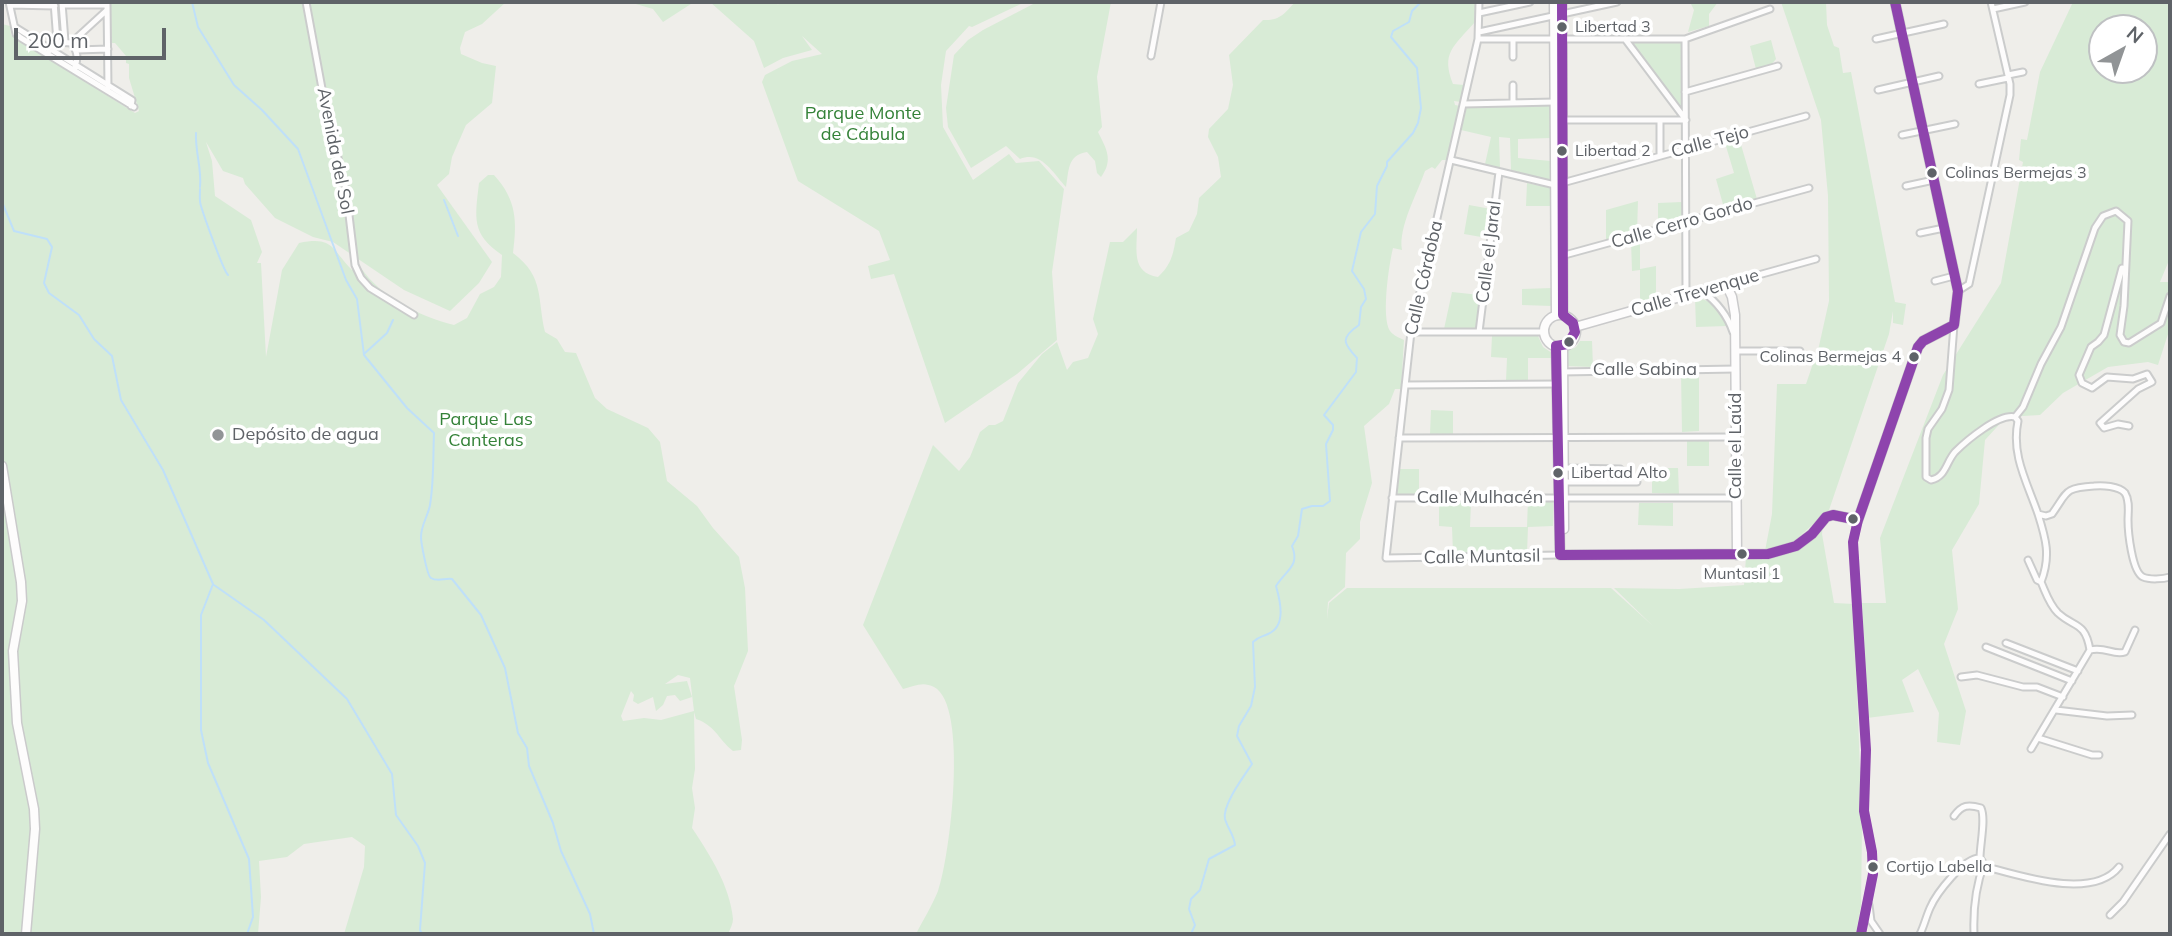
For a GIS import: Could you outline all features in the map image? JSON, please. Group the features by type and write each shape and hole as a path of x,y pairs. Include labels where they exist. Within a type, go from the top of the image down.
{"street":[{"name":"Avenida del Sol","path":"306,2 326,110 346,190 355,265 370,288 414,315"},
{"path":"1151,56 1161,2"},
{"name":"Calle Córdoba","path":"1386,558 1411,332 1464,104 1478,35 1479,2"},
{"path":"1479,13 1530,2"},
{"path":"1554,2 1558,15 1559,315"},
{"path":"1558,15 1562,2"},
{"path":"1478,35 1617,2"},
{"path":"1895,2 1958,291 1949,390 1942,409 1928,429 1926,477 1937,479 1963,445 2005,416 2015,417"},
{"path":"1958,291 1969,284 2010,95 1991,2"},
{"path":"1993,9 2025,2"},
{"path":"48,52 57,42 55,4 10,3 16,34 75,68 133,107"},
{"path":"107,5 62,4 68,42 77,50 108,49"},
{"path":"57,42 68,42 107,5"},
{"path":"107,5 108,89"},
{"path":"1478,35 1558,40 1685,39 1770,9"},
{"path":"1876,39 1944,24"},
{"path":"1513,39 1513,57"},
{"path":"1625,39 1686,120"},
{"path":"1685,39 1686,295"},
{"path":"75,68 77,50"},
{"path":"1685,92 1778,66"},
{"path":"1979,84 2023,72"},
{"path":"1878,90 1939,76"},
{"path":"1513,85 1513,103"},
{"path":"1464,104 1559,102"},
{"name":"Calle Tejo","path":"1451,160 1558,184 1806,116"},
{"path":"1558,120 1686,120"},
{"path":"1660,120 1660,156"},
{"path":"1902,135 1955,124"},
{"name":"Calle el Jaral","path":"1479,332 1499,172"},
{"path":"1906,186 1934,180"},
{"name":"Calle Cerro Gordo","path":"1559,256 1809,188"},
{"path":"2015,417 2023,407 2041,364 2061,327 2089,240 2095,228 2109,213 2116,211 2128,221 2120,335 2124,342 2129,343 2161,323 2170,296"},
{"path":"1920,233 1944,228"},
{"path":"2125,254 2104,335 2091,347 2079,375 2082,383 2092,388 2107,377 2133,380 2147,374 2152,382 2138,389 2100,423 2104,428 2118,424 2129,426"},
{"name":"Calle Trevenque","path":"1575,327 1816,259"},
{"path":"1935,281 1954,276"},
{"name":"Calle el Laúd","path":"1731,283 1736,351 1737,555"},
{"name":"Calle el Laúd","path":"1702,291 1712,298 1728,317 1735,337"},
{"path":"1559,315 1570,319 1575,327 1574,337 1559,346 1548,342 1544,331 1548,320 1559,315"},
{"path":"1861,934 1869,901 1872,863 1864,811 1866,750 1853,542 1857,520 1918,347 1923,341 1954,325"},
{"path":"1411,332 1544,331"},
{"path":"1559,346 1562,555"},
{"path":"1736,351 1800,351"},
{"name":"Calle Sabina","path":"1405,385 1736,369"},
{"path":"2015,417 2018,421 2015,446 2019,465 2047,541 2046,569 2041,582"},
{"path":"1560,437 1563,468 1560,497"},
{"path":"1399,438 1736,437"},
{"path":"2,466 21,582 22,601 13,651 18,723 35,829 26,934"},
{"path":"1563,468 1620,469"},
{"path":"1563,482 1637,482"},
{"path":"2038,514 2052,514 2061,496 2071,489 2101,485 2120,489 2129,505 2130,542 2137,571 2142,577 2170,578"},
{"name":"Calle Mulhacén","path":"1392,498 1736,498"},
{"name":"Calle Muntasil","path":"1386,558 1768,554 1791,549 1812,534 1826,517 1833,515 1857,520"},
{"path":"2028,560 2050,604 2060,615 2078,624 2088,640 2090,650 2031,749"},
{"path":"2090,650 2101,647 2120,654 2125,652 2135,630"},
{"path":"2006,643 2078,671"},
{"path":"1986,647 2072,681"},
{"path":"1961,677 1978,675 2037,688 2063,697"},
{"path":"2056,710 2107,716 2132,715"},
{"path":"2038,738 2099,755"},
{"path":"1954,816 1960,808 1970,805 1981,808 1984,814 1980,835 1980,858 1984,864 1976,886 1973,934"},
{"path":"2110,915 2123,902 2170,834"},
{"path":"1920,934 1938,893 1964,864 1975,857 1980,858"},
{"path":"1983,866 2062,885 2092,882 2114,873 2119,867"},
{"path":"1869,901 1871,921 1880,934"}],"green space":[{"name":"Parque Las Canteras","path":"111,2 506,2 482,24 465,32 460,48 461,54 496,66 492,103 466,125 452,157 449,174 437,185 492,262 479,283 450,311 404,290 333,242 313,237 275,218 245,184 243,178 223,171 206,142 212,161 215,196 251,220 262,252 257,263 261,263 266,357 282,270 299,243 325,243 335,250 352,270 361,268 379,288 414,311 454,325 467,318 480,294 494,287 501,277 502,255 485,240 476,216 479,183 488,175 494,175 502,184 514,212 513,253 535,280 545,332 557,339 565,352 576,353 595,398 607,409 648,428 660,442 667,481 697,506 739,557 745,588 748,651 734,686 741,750 733,751 712,729 696,719 694,712 695,769 692,788 695,808 692,828 712,860 728,895 733,919 728,934 344,934 364,867 365,846 352,837 304,844 287,857 259,861 261,897 258,934 2,934 2,24 10,26 11,35 135,113 139,111 129,78 129,64 115,43 111,43","holes":["678,675 690,678 694,711 661,720 644,718 623,721 621,716 631,691 634,695 633,701 638,704 653,697 656,711 667,696 675,695 680,701 692,697 687,681 665,684"]},
{"path":"629,2 694,2 663,22 653,9"},
{"name":"Parque Monte de Cábula","path":"710,2 777,2 778,5 779,2 1025,2 972,27 969,26 946,51 941,85 943,127 973,180 1009,154 1016,163 1039,161 1064,189 1052,272 1057,340 1017,374 945,423 894,274 871,279 868,266 890,260 879,231 798,181 762,82 765,75 792,61 822,54 802,36 812,50 783,58 764,68 754,41"},
{"path":"1037,2 1111,2 1097,77 1102,127 1098,132 1107,154 1107,165 1101,177 1097,173 1095,161 1087,152 1076,156 1070,165 1066,187 1046,164 1034,158 1020,159 1006,146 971,168 948,127 946,108 954,55 968,40 983,30"},
{"path":"1295,2 1475,2 1475,22 1455,44 1449,57 1448,65 1453,84 1464,85 1461,102 1454,101 1455,105 1460,106 1447,160 1442,160 1435,169 1432,167 1425,171 1406,220 1402,250 1393,248 1386,314 1390,331 1404,340 1401,389 1395,389 1389,404 1364,426 1372,483 1360,522 1360,539 1346,553 1345,587 1328,602 1327,619 1329,603 1347,588 1611,588 1653,626 1614,588 1679,589 1744,585 1746,557 1798,547 1823,524 1822,534 1834,603 1854,604 1862,827 1861,906 1856,934 916,934 938,891 943,873 954,783 951,722 945,700 934,687 922,684 903,689 863,625 933,445 959,471 970,457 980,432 989,425 1003,421 1018,383 1042,354 1057,342 1067,370 1073,362 1088,358 1098,334 1093,319 1110,242 1123,242 1137,228 1139,265 1149,275 1158,277 1162,273 1171,259 1176,238 1189,231 1197,214 1199,198 1221,177 1218,157 1208,137 1209,129 1228,109 1233,85 1229,55 1263,20 1278,18"},
{"path":"1690,2 1718,2 1709,14 1709,26 1688,32 1694,10"},
{"path":"1781,2 1826,2 1827,25 1834,46 1839,48 1843,73 1851,72 1895,302 1906,304 1903,325 1893,323 1893,311 1889,334 1829,510 1792,543 1765,551 1772,514 1777,384 1806,384 1819,346 1829,301 1828,196 1821,120"},
{"path":"2073,2 2170,2 2170,258 2160,282 2170,282 2170,328 2158,365 2148,362 2108,367 2063,393 2040,415 2006,417 1985,440 1979,504 1952,550 1958,609 1944,644 1966,711 1960,745 1937,742 1939,713 1918,669 1902,680 1914,712 1867,718 1862,603 1886,603 1880,538 1943,375 2001,283 2023,162 2019,160 2021,139 2027,140 2040,72"},
{"path":"1771,40 1776,59 1771,65 1756,69 1750,46"},
{"path":"1633,43 1683,43 1682,110"},
{"path":"1551,105 1551,138 1518,139 1518,158 1551,161 1551,181 1511,170 1510,138 1499,137 1500,168 1485,164 1491,137 1461,130 1467,106"},
{"path":"1739,138 1757,199 1724,208 1716,179 1734,173 1725,143"},
{"path":"1527,183 1551,188 1552,206 1526,206"},
{"path":"1638,201 1637,232 1606,240 1606,210"},
{"path":"1682,202 1683,220 1658,225 1658,203"},
{"path":"1469,205 1491,209 1487,238 1464,234"},
{"path":"1640,238 1640,269 1656,266 1656,300 1640,304 1640,270 1632,271 1631,241"},
{"path":"1552,288 1552,306 1522,305 1522,289"},
{"path":"1452,292 1480,295 1476,328 1444,329"},
{"path":"1695,298 1707,301 1719,311 1727,326 1696,327"},
{"path":"1492,336 1538,336 1543,347 1552,353 1552,358 1528,358 1528,381 1506,381 1507,358 1491,357"},
{"path":"1580,341 1592,341 1593,367 1565,366 1566,352 1576,347"},
{"path":"1699,372 1699,431 1682,432 1681,373"},
{"path":"1431,410 1453,411 1453,434 1430,434"},
{"path":"1687,440 1709,440 1709,466 1687,466"},
{"path":"1652,468 1678,468 1679,494 1652,493"},
{"path":"1400,469 1419,469 1419,494 1397,494"},
{"path":"1528,499 1553,499 1553,526 1528,527 1527,553 1453,553 1452,527 1439,526 1439,502 1471,502 1470,527 1527,527"},
{"path":"1639,503 1673,503 1673,526 1638,525"}],"waterway":[{"path":"192,2 198,27 234,85 262,110 298,149 346,280 357,299 364,355 407,408 434,433 431,496 421,537 429,576 438,580 452,579 481,615 505,668 518,733 527,748 529,766 553,823 561,851 590,914 594,934"},
{"path":"1191,934 1195,925 1189,909 1191,899 1200,890 1209,859 1235,845 1225,813 1234,791 1252,764 1237,736 1239,726 1251,706 1255,687 1253,642 1278,625 1281,612 1276,586 1293,563 1292,546 1298,536 1302,509 1323,506 1330,501 1326,444 1333,425 1324,415 1356,372 1357,358 1346,344 1346,337 1359,325 1361,307 1366,299 1364,289 1352,271 1361,232 1375,214 1377,186 1387,162 1413,133 1421,108 1417,68 1391,37 1393,31 1409,22 1412,11 1421,2"},
{"path":"196,133 200,187"},
{"path":"200,189 203,212 228,275"},
{"path":"444,200 458,236"},
{"path":"2,202 14,231 47,239 52,247 44,283 49,293 79,315 94,339 112,356 121,400 163,470 213,584 201,615 201,730 208,763 249,859 253,917 247,934"},
{"path":"364,354 387,333 393,320"},
{"path":"214,585 264,620 347,699 392,774 396,815 418,846 425,863 420,930 422,934"}],"transit line":[{"path":"1562,2 1563,315 1573,323 1575,332 1568,344 1556,346 1560,555 1768,554 1796,546 1812,534 1826,517 1833,515 1858,520"},
{"path":"1861,934 1873,874 1872,852 1864,811 1866,750 1853,542 1858,520 1918,347 1923,341 1954,325 1958,291 1895,2"}],"place":[{"name":"Libertad 3","path":"1562,27"},
{"name":"Libertad 2","path":"1562,151"},
{"name":"Colinas Bermejas 3","path":"1932,173"},
{"name":"Colinas Bermejas 4","path":"1914,357"},
{"name":"Depósito de agua","path":"218,435"},
{"name":"Libertad Alto","path":"1558,473"},
{"name":"Muntasil 1","path":"1742,554"},
{"name":"Cortijo Labella","path":"1873,867"}]}
